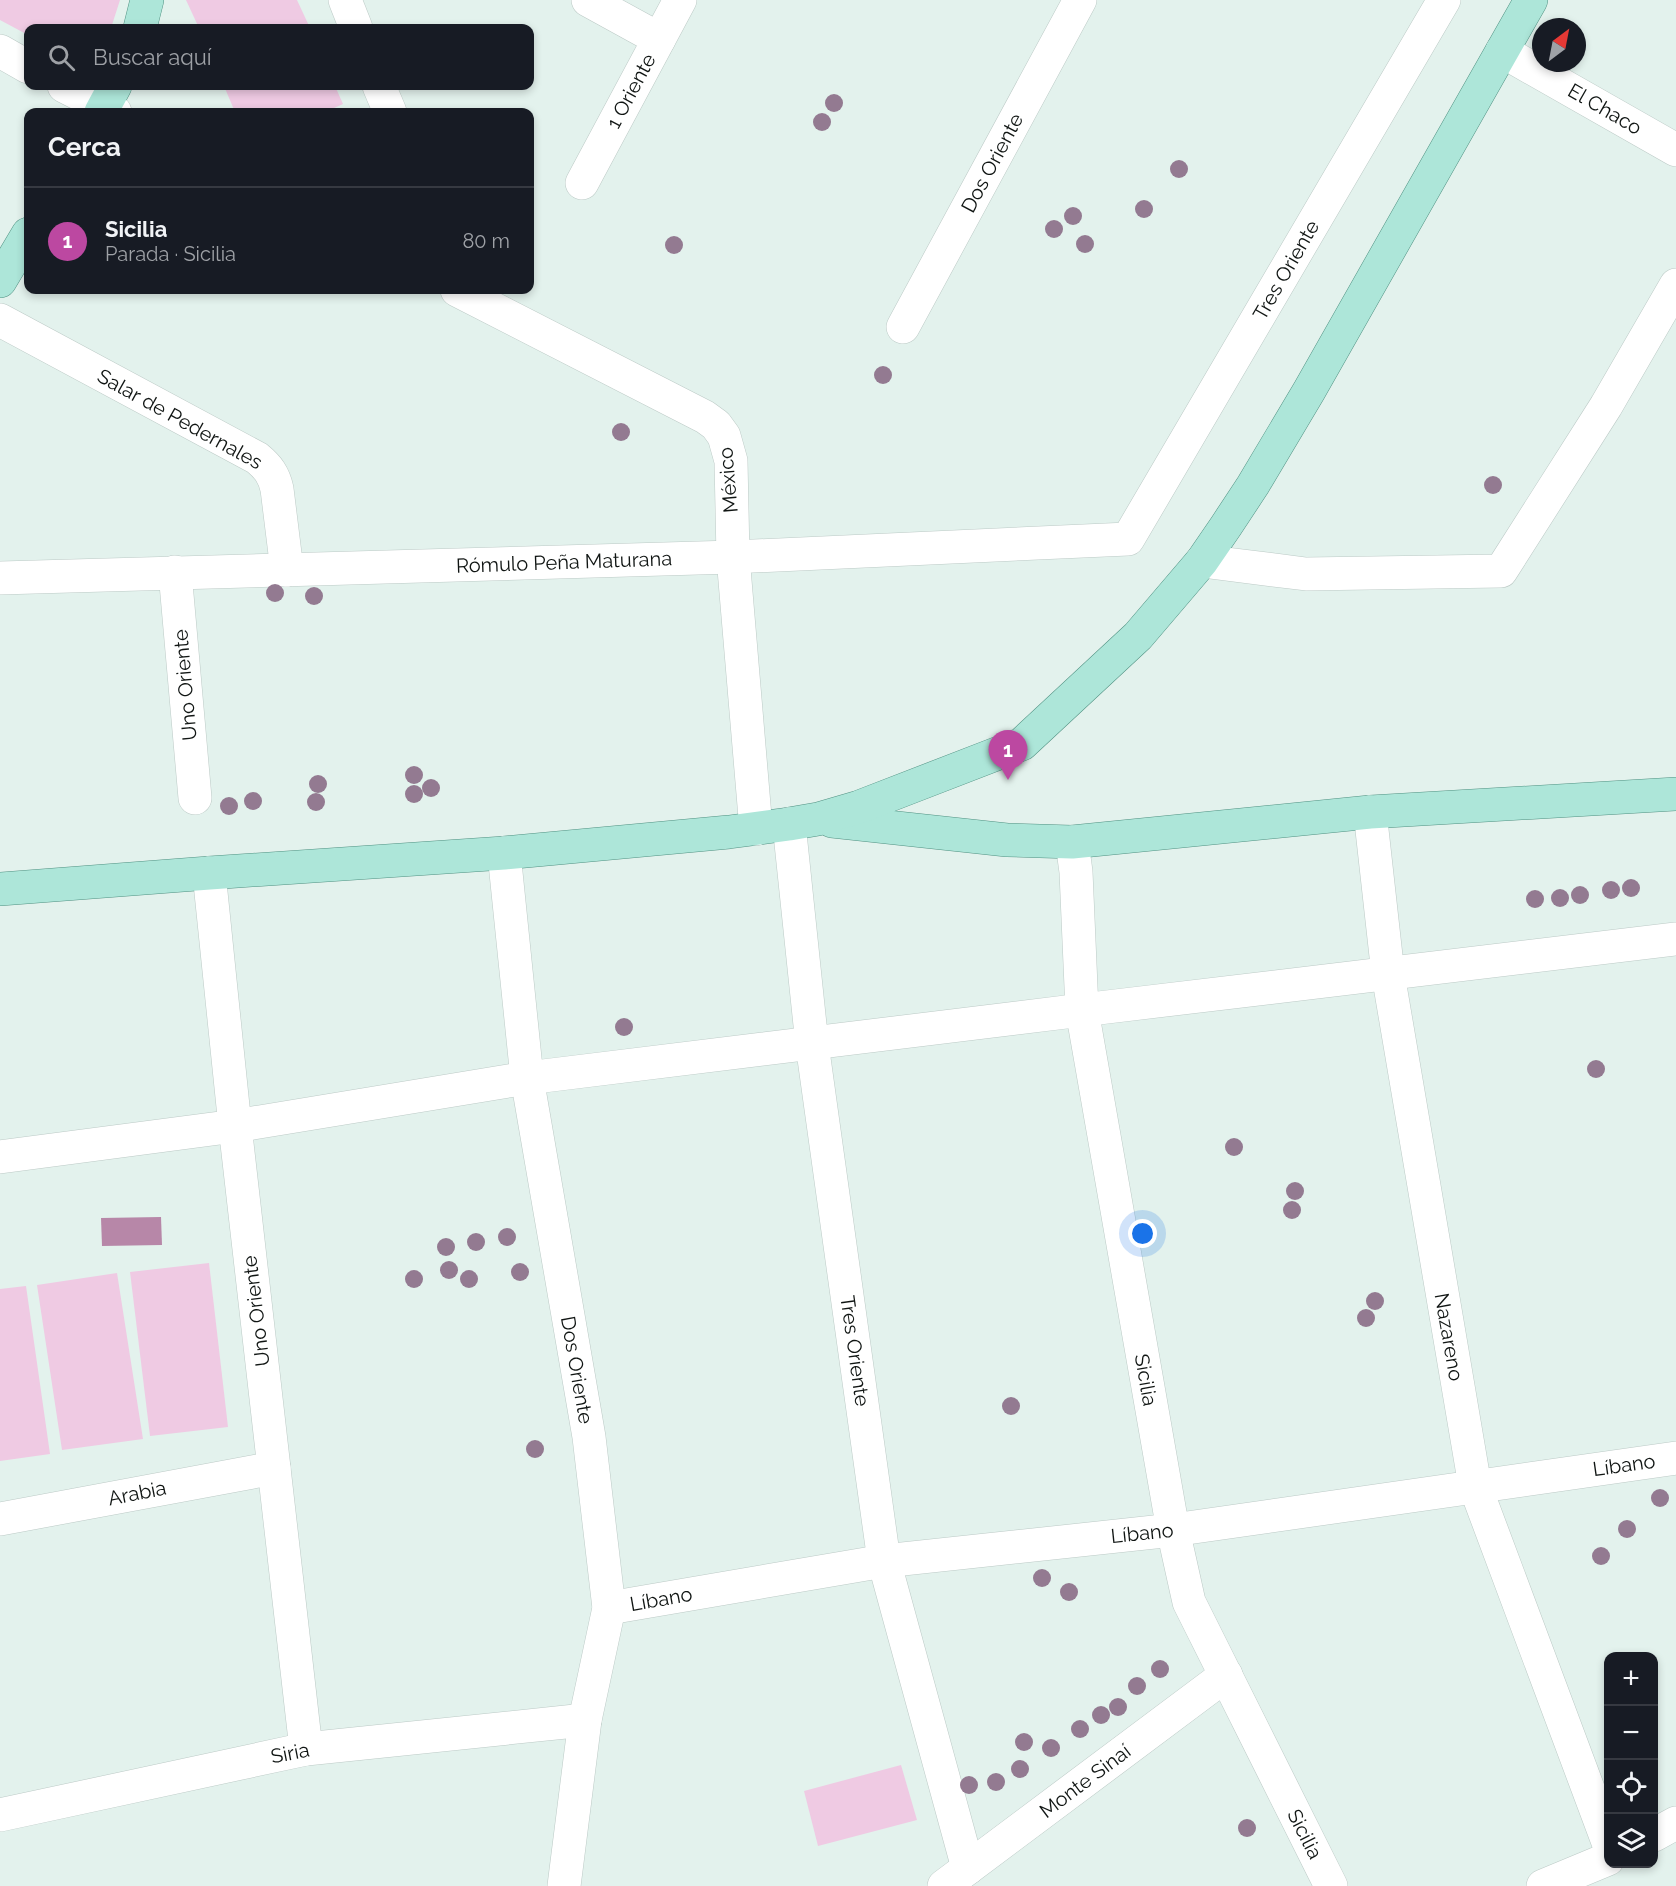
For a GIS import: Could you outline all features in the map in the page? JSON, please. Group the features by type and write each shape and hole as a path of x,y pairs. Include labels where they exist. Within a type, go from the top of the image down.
{"main road":[{"path":"141,24 147,0"},
{"path":"0,889 504,853 756,829 803,822 900,792 951,770 1022,744 1138,636 1202,561 1253,485 1304,401 1531,0"},
{"path":"0,281 24,241"},
{"path":"803,822 1007,840 1072,842 1371,812 1676,794"}],"street":[{"path":"345,0 354,24"},
{"path":"588,0 659,39"},
{"name":"1 Oriente","path":"582,183 680,0"},
{"name":"Dos Oriente","path":"903,327 1080,0"},
{"name":"Tres Oriente","path":"1128,540 1444,0"},
{"path":"0,51 24,65"},
{"name":"El Chaco","path":"1502,51 1676,150"},
{"path":"74,90 109,104"},
{"path":"382,90 388,108"},
{"path":"1202,561 1306,574 1501,571 1606,406 1676,285"},
{"name":"México","path":"467,294 705,417 716,425 724,436 731,461 733,557 756,829"},
{"name":"Salar de Pedernales","path":"0,320 267,466 278,489 287,570"},
{"name":"Rómulo Peña Maturana","path":"0,578 733,557 1128,540"},
{"name":"Uno Oriente","path":"175,572 195,798"},
{"name":"Nazareno","path":"1371,812 1388,974 1475,1486 1604,1831"},
{"name":"Tres Oriente","path":"803,822 812,1044 884,1561 956,1877"},
{"name":"Sicilia","path":"1072,842 1076,872 1082,1010 1173,1530 1189,1602 1331,1886"},
{"name":"Dos Oriente","path":"504,853 527,1078 589,1437 609,1608 585,1720 564,1886"},
{"name":"Uno Oriente","path":"209,873 235,1126 306,1749"},
{"path":"0,1157 235,1126 527,1078 1676,939"},
{"name":"Líbano","path":"609,1608 884,1561 1173,1530 1676,1458"},
{"name":"Arabia","path":"0,1519 274,1468"},
{"name":"Monte Sinaí","path":"956,1877 1226,1676"},
{"name":"Siria","path":"0,1815 306,1749 585,1720"},
{"path":"1658,1832 1676,1823"},
{"path":"1543,1886 1604,1861"}],"shaded area":[{"path":"0,0 120,0 112,24 24,24 24,33 0,20"},
{"path":"186,0 297,0 308,24 197,24"},
{"path":"226,90 337,90 343,104 334,108 233,108"},
{"path":"161,1217 162,1245 102,1246 101,1218"},
{"path":"209,1263 228,1427 150,1436 130,1272"},
{"path":"117,1273 143,1439 62,1450 37,1285"},
{"path":"26,1286 50,1454 0,1461 0,1289"},
{"path":"901,1765 917,1820 818,1846 804,1791"}],"place":[{"name":"Sicilia","path":"1008,780"}]}
